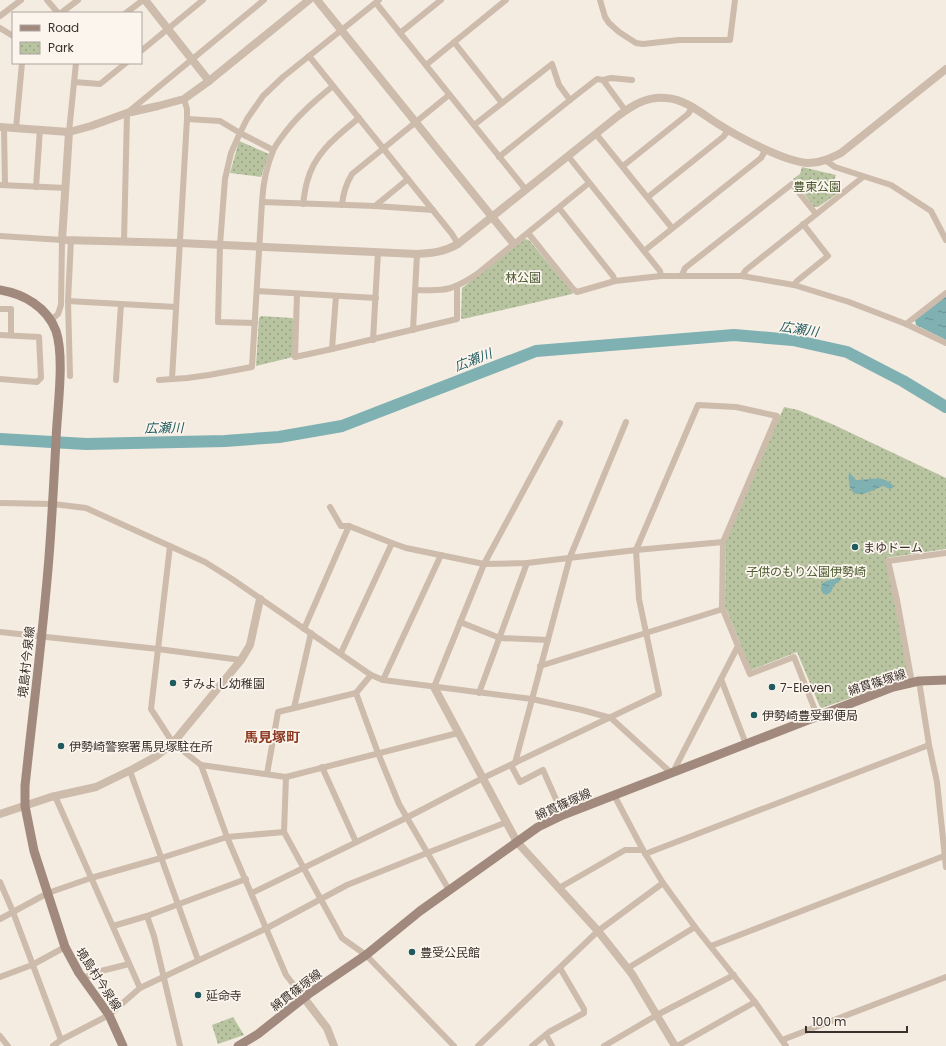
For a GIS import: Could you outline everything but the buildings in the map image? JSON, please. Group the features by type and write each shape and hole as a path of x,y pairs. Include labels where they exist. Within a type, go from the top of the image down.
{"main road":[{"name":"境島村今泉線","path":"0,290 21,295 38,306 51,320 56,331 60,362 53,501 41,636 24,786 25,806 34,852 65,947 70,958 109,1015 123,1046"},
{"name":"綿貫篠塚線","path":"238,1046 258,1034 310,993 366,954 420,911 538,827 562,815 893,687 915,682 946,680"}],"street":[{"path":"0,16 21,0"},
{"path":"47,0 57,12"},
{"path":"62,12 78,0"},
{"path":"127,12 144,0 209,81"},
{"path":"142,50 203,0"},
{"path":"124,241 127,113 264,0"},
{"path":"66,188 2,185 2,127 69,132 127,113 184,99 209,81 309,0"},
{"path":"317,0 514,244"},
{"path":"400,33 441,0"},
{"path":"426,65 506,0"},
{"path":"600,0 605,17 609,23 632,42 643,44 680,40 730,40 735,0"},
{"path":"255,323 218,322 220,245 225,179 231,153 247,119 263,96 283,77 377,1 400,33 526,190"},
{"path":"0,28 12,35"},
{"path":"454,42 502,103"},
{"path":"309,56 433,210 458,244"},
{"path":"16,128 22,64"},
{"path":"51,320 58,314 61,306 62,240 69,132 76,64"},
{"path":"74,82 100,84 125,64"},
{"path":"474,125 552,64 559,85 570,100"},
{"path":"0,236 62,240 180,243 417,254 436,253 448,250 458,244 626,110 640,102 652,98 676,100 692,108 728,131 766,149 796,161 809,163 825,160 841,153 946,69"},
{"path":"499,157 597,79 602,80 611,78 632,80"},
{"path":"602,80 626,110"},
{"path":"159,380 209,375 252,367 262,202 266,173 273,150 296,119 306,108 333,86"},
{"path":"342,205 342,196 346,184 352,174 449,95"},
{"path":"172,379 187,119 187,109 184,99"},
{"path":"623,166 688,114 692,108"},
{"path":"303,204 307,181 317,158 331,141 359,118"},
{"path":"187,119 220,121 273,150"},
{"path":"36,187 40,129"},
{"path":"648,197 723,137 728,131"},
{"path":"596,134 672,228"},
{"path":"644,251 761,158 766,149"},
{"path":"568,156 660,271 661,276"},
{"path":"825,160 835,167 891,185 931,211 946,240"},
{"path":"742,276 746,270 863,177"},
{"path":"375,206 408,179"},
{"path":"415,290 442,290 457,286 477,274 589,183"},
{"path":"682,275 685,268 792,184 816,214"},
{"path":"262,202 375,206 433,210"},
{"path":"559,208 613,276 614,281"},
{"path":"794,285 828,256 803,224"},
{"path":"528,233 577,292 614,281 661,276 742,276 794,285 849,302 906,324 946,343"},
{"path":"70,376 68,301 71,240"},
{"path":"373,340 378,252"},
{"path":"413,330 417,254"},
{"path":"297,294 295,357 373,340 457,319 457,286"},
{"path":"257,291 376,298"},
{"path":"906,324 946,293"},
{"path":"332,349 336,296"},
{"path":"68,301 176,307"},
{"path":"116,380 121,304"},
{"path":"0,309 11,309 11,335"},
{"path":"0,335 39,337 40,380 37,382 0,379"},
{"path":"252,893 406,818 483,778 659,694 639,599 636,550 698,405 736,407 777,416 723,542 723,609 750,674 794,656 818,715"},
{"path":"562,815 543,770 520,782 513,764 570,557 626,422"},
{"path":"560,423 484,564 434,688 517,842 598,931 628,968 676,1046 755,1002"},
{"path":"0,503 53,501 86,508 205,562 341,653 371,675 383,680 434,688 532,699 611,718 668,770 673,772 738,646"},
{"path":"330,507 341,526 349,526 392,544 484,564 527,563 570,557 723,542"},
{"path":"304,629 349,526"},
{"path":"341,653 392,544"},
{"path":"170,546 151,709 173,743 201,765 286,777 458,733"},
{"path":"946,553 888,561 937,782 946,867"},
{"path":"383,680 441,555"},
{"path":"479,693 527,563"},
{"path":"0,814 55,796 96,787 155,757 173,743 241,660 250,645 260,599"},
{"path":"540,666 723,609"},
{"path":"460,622 500,638 548,640"},
{"path":"0,632 158,649 241,660"},
{"path":"294,708 311,633"},
{"path":"267,774 278,712 356,693 371,675"},
{"path":"721,679 746,744"},
{"path":"356,693 399,804 426,853 449,890"},
{"path":"559,888 625,850 644,852 929,745"},
{"path":"201,765 227,837 286,975 327,1028 334,1046"},
{"path":"322,767 356,842"},
{"path":"130,771 198,960"},
{"path":"286,777 284,832 342,938 366,954 454,1046"},
{"path":"614,795 644,852 663,883 694,927 755,1002 786,1046"},
{"path":"55,796 140,988"},
{"path":"53,1046 61,1040 109,1015 140,988 267,928 322,900 347,885 507,822"},
{"path":"0,919 48,893 91,878 227,837 284,832"},
{"path":"711,946 944,856"},
{"path":"113,926 147,916 246,879"},
{"path":"0,882 13,912 61,1040"},
{"path":"478,1046 598,931 663,883"},
{"path":"147,916 154,936 180,1046"},
{"path":"628,968 694,927"},
{"path":"0,977 32,964 65,947"},
{"path":"83,978 101,971 129,964"},
{"path":"532,1046 546,1034 584,1013 584,1009 560,968"},
{"path":"604,1046 657,1015 734,975"},
{"path":"782,1040 946,978"},
{"path":"546,1034 552,1046"},
{"path":"0,1036 8,1046"}],"green space":[{"path":"239,141 269,154 261,177 230,173"},
{"name":"豊東公園","path":"802,167 836,175 832,186 838,193 818,207 814,207 793,179 800,174"},
{"name":"林公園","path":"525,239 529,240 573,293 463,319 461,318 462,288"},
{"path":"261,316 292,318 294,320 293,357 256,366 259,318"},
{"name":"子供のもり公園伊勢崎","path":"784,407 798,410 832,424 946,478 946,549 886,558 909,677 822,708 820,707 797,652 751,670 725,606 726,540"},
{"path":"233,1017 244,1035 218,1044 212,1025"}],"water":[{"path":"946,296 946,340 916,325 915,320"},
{"path":"849,472 856,480 882,479 886,480 894,487 890,489 883,486 863,494 858,494 851,489"},
{"path":"840,578 841,580 834,585 831,592 826,595 822,592 822,584 826,581"}],"waterway":[{"name":"広瀬川","path":"0,439 86,444 225,441 279,437 342,426 536,351 734,335 793,340 847,352 903,381 946,407"}],"place":[{"name":"まゆドーム","path":"855,547"},
{"name":"すみよし幼稚園","path":"173,683"},
{"name":"7-Eleven","path":"772,687"},
{"name":"伊勢崎豊受郵便局","path":"754,715"},
{"name":"伊勢崎警察署馬見塚駐在所","path":"61,746"},
{"name":"豊受公民館","path":"412,952"},
{"name":"延命寺","path":"198,995"}],"district":[{"name":"馬見塚町","path":"272,737"}]}
